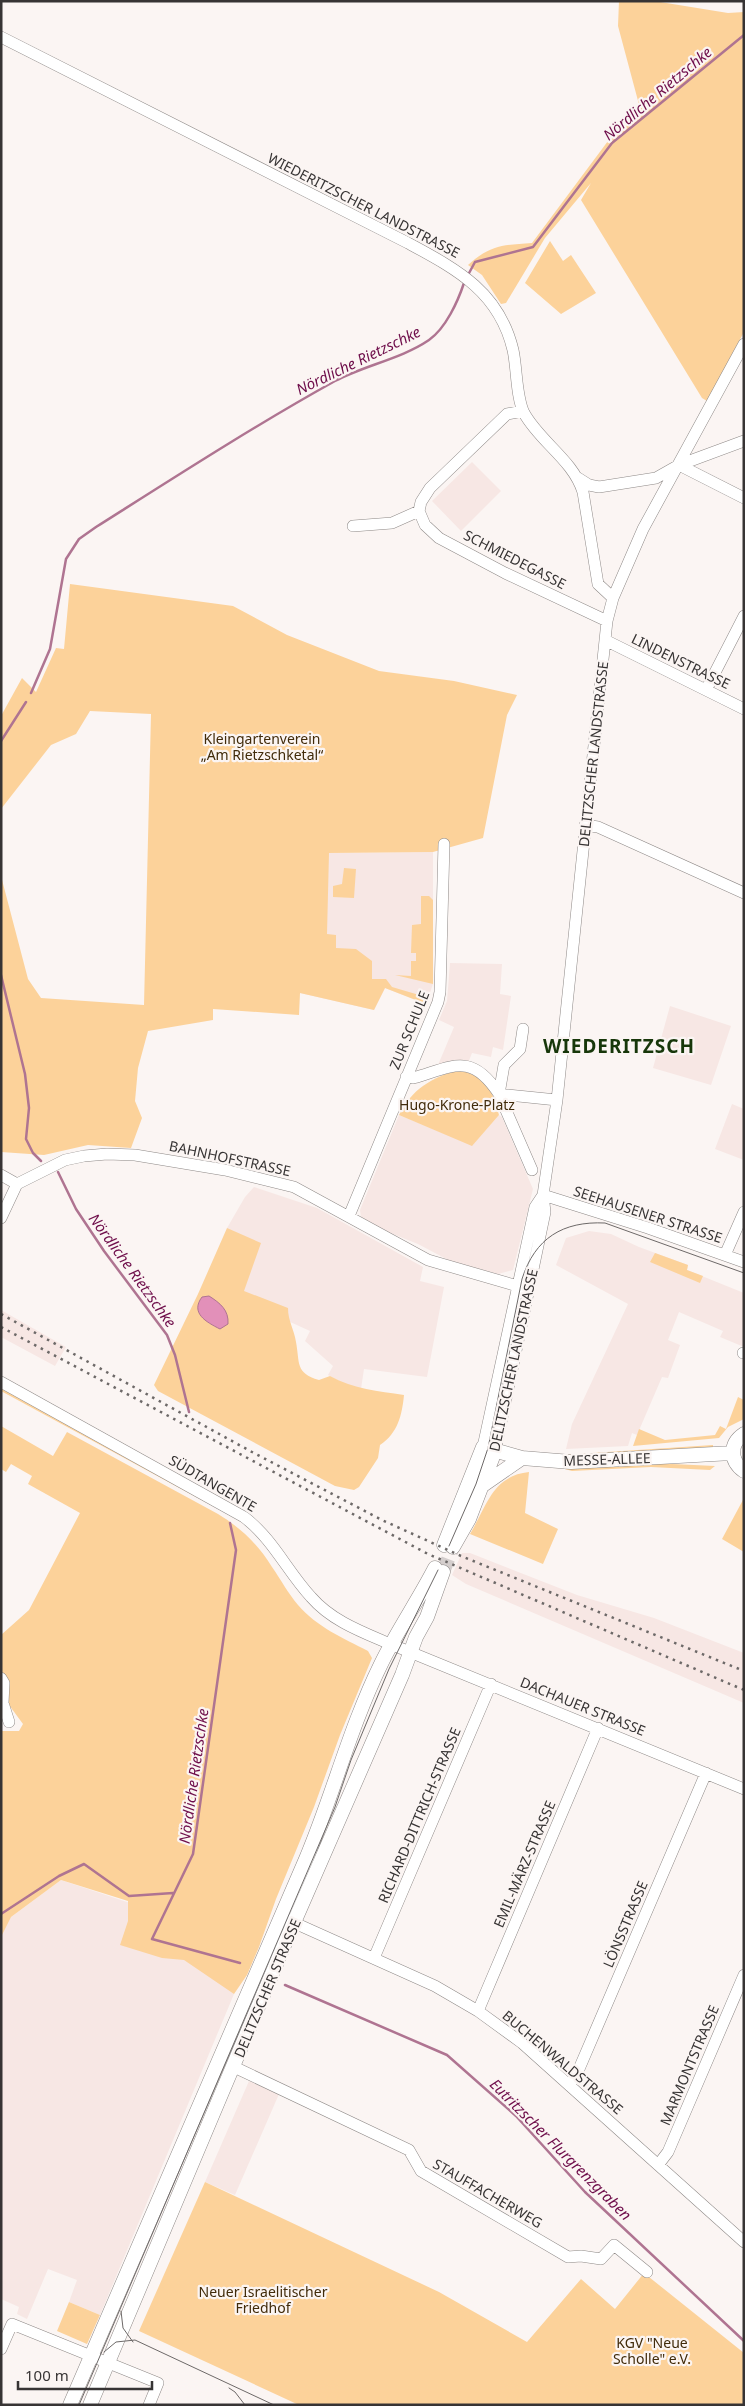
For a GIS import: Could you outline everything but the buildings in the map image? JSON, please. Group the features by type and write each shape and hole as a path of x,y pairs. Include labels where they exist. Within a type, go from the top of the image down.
{"main road":[{"path":"744,1434 735,1443 732,1454 736,1464 744,1471"},
{"name":"MESSE-ALLEE","path":"489,1449 522,1458 570,1462 732,1454"},
{"name":"DELITZSCHER LANDSTRASSE","path":"489,1449 483,1485 469,1519 449,1546 489,1449"},
{"path":"483,1485 522,1458"},
{"name":"DELITZSCHER STRASSE","path":"70,2405 93,2356 248,1990 288,1920 410,1652 428,1617 438,1570 391,1644 380,1665 350,1739 288,1920 234,2068 90,2405"}],"street":[{"name":"WIEDERITZSCHER LANDSTRASSE","path":"1,37 408,243 465,276 487,295 503,322 512,349 523,411 578,478 583,492 598,584 613,598"},
{"name":"DELITZSCHER LANDSTRASSE","path":"489,1449 522,1287 535,1207 543,1195 557,1100 607,621 613,598 643,529 744,344"},
{"path":"353,526 392,523 419,511 421,502 430,488 507,414 523,411"},
{"path":"578,478 589,485 599,487 656,478 679,464 744,441"},
{"path":"679,464 744,498"},
{"name":"SCHMIEDEGASSE","path":"419,511 425,525 439,538 505,573 607,621"},
{"path":"706,690 744,616"},
{"name":"LINDENSTRASSE","path":"605,640 744,709"},
{"path":"586,825 598,827 744,893"},
{"name":"ZUR SCHULE","path":"349,1216 440,992 444,844"},
{"path":"499,1094 504,1066 520,1049 523,1029"},
{"path":"406,1077 413,1078 456,1065 470,1068 490,1080 499,1094 532,1170"},
{"path":"499,1094 557,1100"},
{"name":"BAHNHOFSTRASSE","path":"17,1184 44,1169 84,1156 135,1154 268,1180 314,1196 428,1260 522,1287"},
{"path":"1,1175 17,1184 1,1218"},
{"name":"SEEHAUSENER STRASSE","path":"543,1195 744,1262"},
{"path":"725,1255 744,1212"},
{"name":"SÜDTANGENTE","path":"1,1382 252,1522 266,1536 319,1606 343,1622 410,1652"},
{"name":"DACHAUER STRASSE","path":"410,1652 744,1789"},
{"path":"1,1678 4,1682 3,1703 9,1722"},
{"name":"RICHARD-DITTRICH-STRASSE","path":"374,1958 491,1684"},
{"name":"EMIL-MÄRZ-STRASSE","path":"478,2011 598,1728"},
{"name":"LÖNSSTRASSE","path":"569,2085 576,2076 706,1773"},
{"name":"BUCHENWALDSTRASSE","path":"288,1920 435,1986 478,2011 522,2043 744,2242"},
{"name":"MARMONTSTRASSE","path":"658,2165 668,2152 744,1975"},
{"name":"STAUFFACHERWEG","path":"234,2068 409,2150 421,2171 568,2256 581,2256 601,2260 614,2245 648,2272"},
{"path":"1,2349 12,2324 158,2383 149,2405"}],"shaded area":[{"path":"472,462 501,491 461,531 432,501"},
{"path":"433,852 433,984 426,1004 385,988 374,1010 300,993 312,853"},
{"path":"450,963 502,964 500,994 511,996 503,1050 493,1047 491,1057 472,1053 468,1063 458,1060 438,1065 454,1027 439,1020 447,1001"},
{"path":"670,1006 731,1026 711,1085 653,1068"},
{"path":"732,1104 744,1109 744,1160 715,1149"},
{"path":"399,1115 472,1145 499,1115 502,1117 533,1189 513,1270 498,1274 452,1262 418,1244 378,1228 361,1217 360,1210"},
{"path":"254,1187 317,1208 423,1267 420,1281 444,1287 427,1377 364,1369 361,1389 345,1384 328,1375 333,1366 305,1341 310,1331 288,1321 243,1292 227,1228 245,1197"},
{"path":"589,1231 611,1234 639,1247 688,1265 687,1270 744,1293 744,1347 720,1337 723,1331 679,1312 668,1340 680,1345 668,1378 662,1377 637,1435 632,1433 628,1446 566,1449 572,1424 628,1304 556,1265 566,1238"},
{"path":"209,1296 220,1304 227,1315 228,1324 220,1329 205,1320 199,1312 199,1303 202,1297"},
{"path":"1,1310 66,1347 55,1366 1,1337"},
{"path":"462,1553 470,1553 577,1595 654,1618 744,1653 744,1703 466,1584 452,1575"},
{"path":"61,1880 169,1916 234,1994 100,2315 69,2302 77,2280 48,2269 27,2319 17,2314 19,2307 1,2299 1,1921 11,1917"},
{"path":"249,2081 279,2094 235,2195 205,2182"}],"green space":[{"path":"619,1 654,1 728,13 744,12 744,332 707,401 702,398 581,200 591,183 545,238 506,303 501,304 482,275 468,265 483,253 497,247 532,243 608,141 641,112 618,26"},
{"path":"550,241 563,261 571,255 596,293 561,314 525,283"},
{"name":"Kleingartenverein „Am Rietzschketal“","path":"70,584 233,606 287,635 379,671 454,681 517,695 507,715 483,838 433,852 329,853 327,934 336,935 336,948 356,949 372,961 372,979 386,979 392,987 426,997 428,999 426,1004 385,988 374,1010 300,993 299,1015 213,1009 213,1020 148,1031 138,1068 135,1101 142,1118 131,1148 88,1145 44,1155 1,1152 1,876 28,979 41,998 144,1005 151,714 90,711 76,734 51,745 1,809 1,716 22,678 36,692 56,648 64,649"},
{"path":"344,868 356,869 354,898 333,897 333,886 342,884"},
{"path":"421,896 429,896 433,900 433,984 395,975 411,976 411,961 416,961 416,953 411,953 412,925 421,924"},
{"name":"Hugo-Krone-Platz","path":"459,1070 476,1076 487,1085 494,1098 499,1115 472,1146 399,1115 410,1098 423,1086 440,1076"},
{"path":"227,1228 261,1243 244,1291 288,1308 300,1366 306,1374 319,1380 330,1376 357,1387 404,1395 402,1410 395,1429 380,1445 378,1458 359,1487 354,1490 335,1486 158,1391 154,1385 198,1294"},
{"path":"655,1253 688,1265 687,1270 703,1276 700,1283 650,1262"},
{"path":"1,1388 218,1509 1,1391"},
{"path":"738,1397 744,1400 744,1419 728,1427 719,1438 633,1446 639,1429 665,1440 715,1435 720,1426 726,1429"},
{"path":"1,1426 53,1456 67,1432 218,1514 242,1531 255,1544 305,1613 331,1631 368,1651 372,1658 340,1735 259,1947 247,1975 234,1994 184,1960 162,1958 120,1945 128,1921 128,1901 61,1880 11,1917 1,1937 1,1731 19,1731 23,1724 9,1705 8,1685 1,1669 1,1635 29,1610 80,1513 28,1484 32,1476 11,1464 6,1472 1,1469"},
{"path":"713,1445 713,1448 590,1456 562,1455"},
{"path":"651,1463 715,1466 710,1470 651,1467 572,1471 561,1468"},
{"path":"529,1472 525,1513 558,1529 543,1564 470,1534 486,1503 499,1486 507,1479"},
{"path":"744,1498 744,1552 722,1539"},
{"name":"Neuer Israelitischer Friedhof","path":"205,2182 439,2292 527,2342 581,2279 615,2309 644,2273 744,2353 744,2405 299,2405 139,2331"},
{"path":"69,2302 100,2315 87,2344 57,2331"}],"waterway":[{"name":"Nördliche Rietzschke","path":"468,275 475,262 533,247 612,143 744,35"},
{"name":"Nördliche Rietzschke","path":"31,693 50,649 66,559 79,539 185,471 305,398 347,375 407,352 429,340 441,329 446,321 455,306 464,283"},
{"name":"Nördliche Rietzschke","path":"1,741 26,702"},
{"name":"Nördliche Rietzschke","path":"1,975 25,1074 29,1108 26,1139 33,1153 41,1161"},
{"name":"Nördliche Rietzschke","path":"58,1172 76,1209 104,1251 167,1335 175,1355 189,1412"},
{"name":"Nördliche Rietzschke","path":"230,1523 236,1550 193,1854 152,1939 240,1963"},
{"name":"Nördliche Rietzschke","path":"1,1914 59,1876 84,1864 129,1896 173,1893"},
{"name":"Eutritzscher Flurgrenzgraben","path":"285,1985 447,2055 516,2116 585,2192 744,2341"}],"tunnel":[{"path":"443,1572 453,1547"}],"tram line":[{"path":"449,1546 476,1484 488,1448 522,1279 528,1265 543,1243 553,1235 576,1225 605,1223 744,1273"},
{"path":"79,2405 335,1807 351,1760 389,1669 438,1570"},
{"path":"121,2311 123,2328 133,2342"},
{"path":"104,2352 116,2342 135,2340 274,2405"},
{"path":"229,2388 235,2392 245,2405"}],"railway":[{"path":"1,1314 252,1452 382,1520 461,1556 744,1671"},
{"path":"1,1327 428,1554 744,1690"}],"district":[{"name":"WIEDERITZSCH","path":"619,1046"}],"park label":[{"name":"KGV \"Neue Scholle\" e.V.","path":"652,2350"}]}
